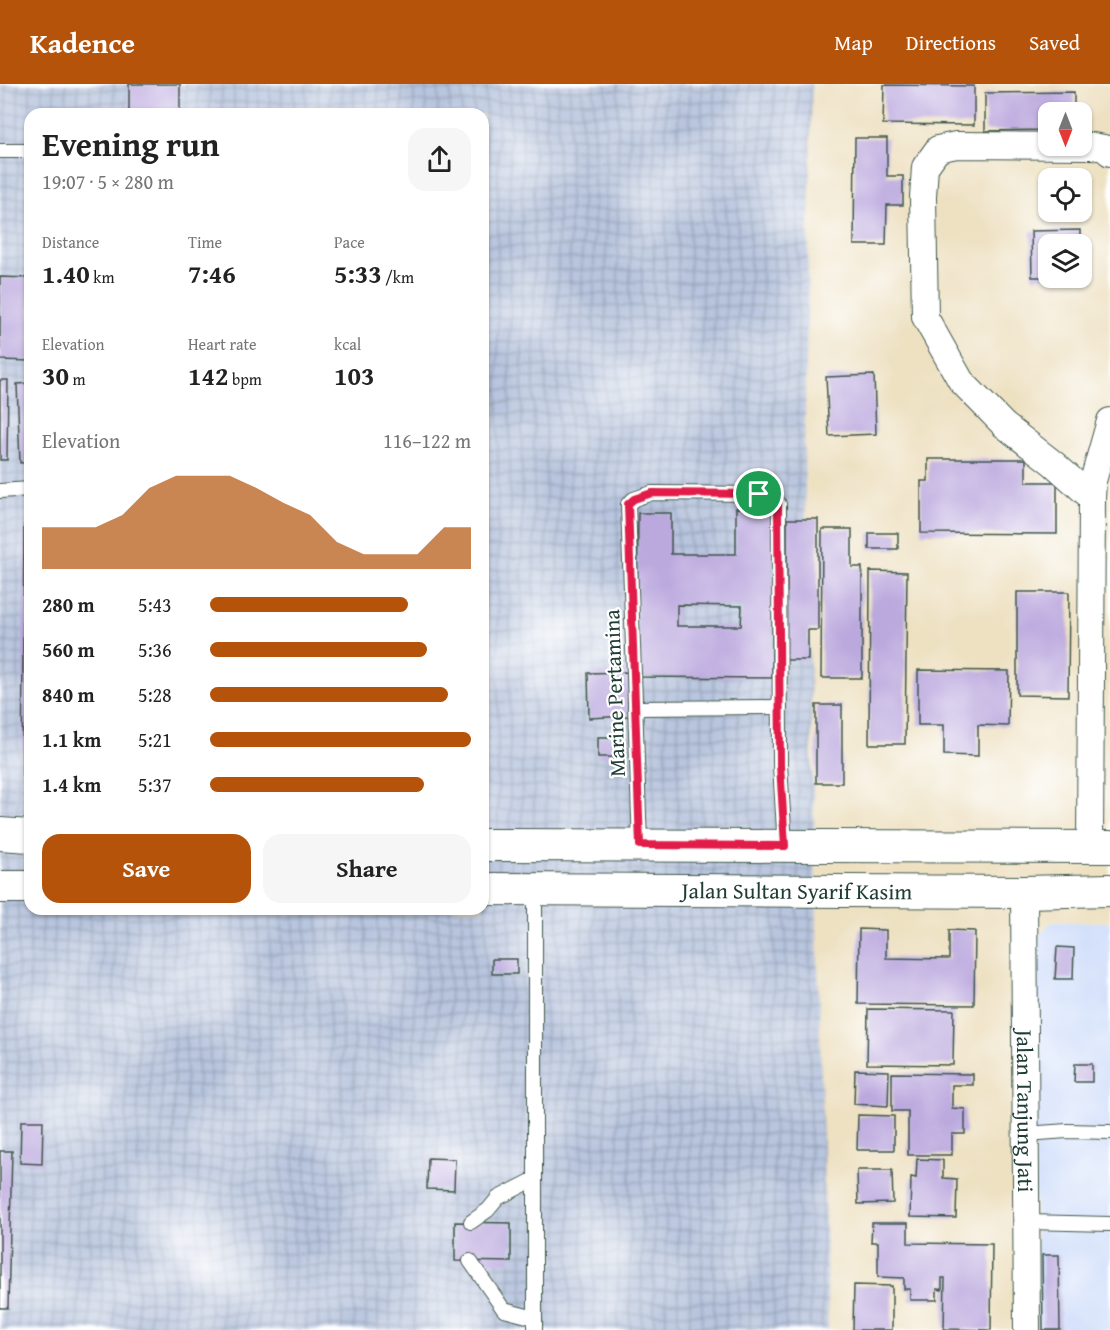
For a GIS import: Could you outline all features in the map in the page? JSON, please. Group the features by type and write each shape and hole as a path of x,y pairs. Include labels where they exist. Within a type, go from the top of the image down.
{"street":[{"path":"1092,498 1054,464 1004,425 961,381 930,327 925,317 923,197 925,167 938,149 956,145 1092,146 1104,148 1110,153"},
{"path":"1100,847 1092,498 1093,481 1110,421"},
{"path":"0,834 24,836"},
{"name":"Jalan Sultan Syarif Kasim","path":"489,846 1100,847"},
{"path":"0,887 24,887"},
{"name":"Jalan Sultan Syarif Kasim","path":"489,889 1024,892 1110,890"},
{"name":"Jalan Tanjung Jati","path":"1024,892 1027,1330"}],"lane":[{"path":"0,151 24,151"},
{"path":"0,491 24,489"},
{"name":"Marine Pertamina","path":"640,845 628,504 634,499 652,493 759,494 774,498 779,512 780,707"},
{"path":"635,708 780,707 780,765 785,846"},
{"path":"470,1261 504,1310 535,1324 535,889"},
{"path":"1026,1134 1067,1131 1110,1132"},
{"path":"471,1222 488,1210 498,1198 535,1179"},
{"path":"1027,1222 1110,1224"}],"shaded area":[{"path":"0,84 812,84 804,455 828,1330 0,1330"},
{"path":"1052,922 1110,922 1110,1330 1038,1330 1030,944"}],"building":[{"path":"129,84 180,84 180,108 129,108"},
{"path":"884,85 974,86 974,125 883,124"},
{"path":"1074,92 1074,102 1038,102 1038,130 985,131 985,93"},
{"path":"855,138 887,138 887,176 903,176 903,205 887,205 886,245 854,245"},
{"path":"1080,230 1080,234 1038,234 1038,277 1032,277 1031,231"},
{"path":"0,277 24,278 24,361 0,360"},
{"path":"874,375 876,434 829,436 826,377"},
{"path":"0,380 8,380 7,460 0,460"},
{"path":"24,383 24,463 20,463 17,384"},
{"path":"928,459 1026,459 1026,482 1057,482 1057,534 921,533 921,481 928,481"},
{"path":"736,508 773,508 772,678 637,677 638,513 671,513 671,554 736,554","holes":["677,605 742,606 741,626 677,626"]},
{"path":"787,519 818,519 818,630 808,630 808,660 783,660 783,592 787,592"},
{"path":"24,525 24,776 22,776"},
{"path":"822,529 852,529 852,567 862,567 862,678 821,678"},
{"path":"869,533 898,533 898,549 869,549"},
{"path":"870,571 907,572 905,744 869,744"},
{"path":"1017,592 1069,592 1068,696 1017,695"},
{"path":"918,670 1009,671 1008,726 978,725 978,756 944,755 944,725 918,725"},
{"path":"627,672 629,716 589,718 588,673"},
{"path":"816,705 842,705 842,783 816,783"},
{"path":"598,737 621,737 621,757 598,757"},
{"path":"859,929 886,930 886,958 949,959 949,930 975,931 974,1005 858,1004"},
{"path":"1057,947 1074,948 1073,979 1055,979"},
{"path":"492,959 517,959 517,974 492,974"},
{"path":"868,1009 954,1010 953,1065 867,1064"},
{"path":"1075,1064 1092,1064 1092,1082 1074,1082"},
{"path":"855,1070 889,1071 888,1106 854,1104"},
{"path":"892,1073 973,1074 973,1085 952,1085 952,1108 965,1109 965,1134 952,1134 952,1155 908,1155 908,1111 892,1111"},
{"path":"858,1115 894,1116 894,1150 857,1150"},
{"path":"21,1121 43,1121 42,1164 20,1163"},
{"path":"0,1151 12,1151 8,1308 0,1308"},
{"path":"428,1158 455,1159 454,1190 427,1189"},
{"path":"917,1159 943,1160 943,1178 957,1179 956,1218 910,1217 911,1177 916,1178"},
{"path":"857,1170 892,1170 893,1203 858,1204"},
{"path":"455,1222 511,1223 511,1262 455,1261"},
{"path":"872,1223 908,1223 908,1243 992,1244 991,1330 944,1329 945,1278 942,1278 942,1290 937,1289 937,1300 910,1300 910,1289 904,1289 904,1278 878,1277 878,1242 871,1242"},
{"path":"1042,1255 1059,1255 1060,1330 1043,1330"},
{"path":"854,1285 892,1286 892,1330 853,1330"}],"route":[{"path":"652,493 759,494 774,498 779,512 780,765 785,846 640,845 628,504 634,499 652,493"}]}
